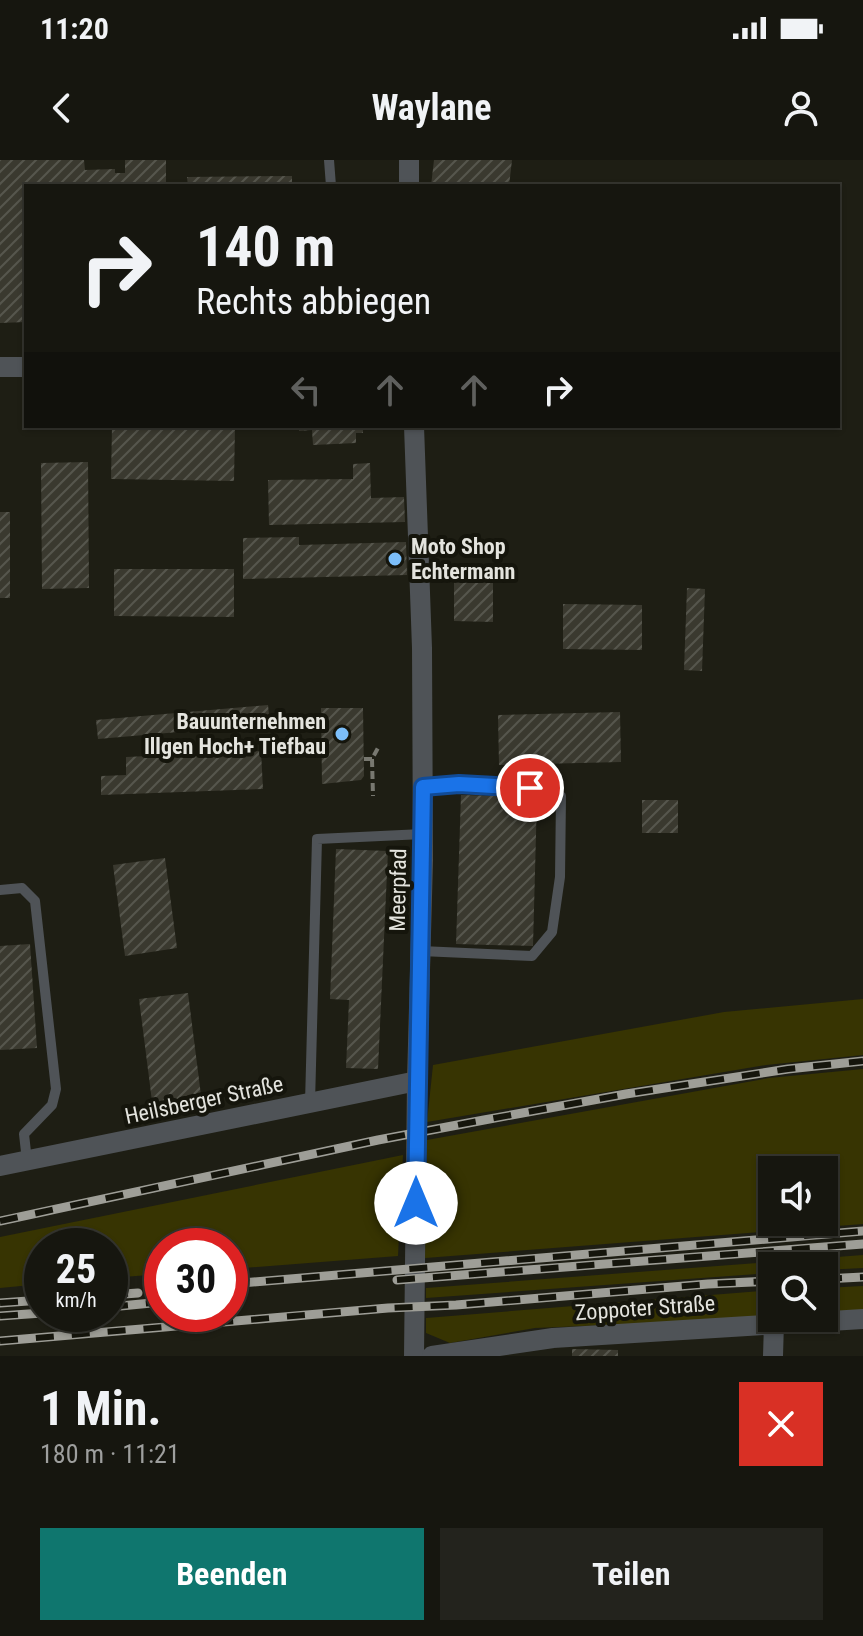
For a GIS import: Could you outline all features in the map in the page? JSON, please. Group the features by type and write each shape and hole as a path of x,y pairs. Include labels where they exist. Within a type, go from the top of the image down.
{"street":[{"path":"409,160 409,184"},
{"path":"0,367 24,367"},
{"name":"Meerpfad","path":"414,428 422,648 423,834 414,1356"},
{"name":"Heilsberger Straße","path":"0,1166 417,1081"},
{"name":"Zoppoter Straße","path":"838,1320 863,1319"},
{"name":"Zoppoter Straße","path":"432,1356 553,1347 758,1325"},
{"path":"773,1356 774,1332"}],"lane":[{"path":"329,160 331,184"},
{"path":"421,951 532,956 552,932 560,863 561,796 549,789 459,784 423,787"},
{"path":"310,1103 317,839 423,834"},
{"path":"0,890 22,888 35,901 56,1089 52,1105 24,1134 27,1161"}],"path":[{"path":"373,796 372,759 379,746"},
{"path":"364,759 372,759"}],"shaded area":[{"path":"863,999 863,1055 766,1065 427,1122 433,1065 724,1012"},
{"path":"863,1069 863,1224 838,1226 838,1156 758,1156 758,1232 425,1258 427,1140 769,1078"},
{"path":"403,1155 398,1256 248,1268 248,1228 144,1228 144,1275 128,1277 128,1228 44,1228"},
{"path":"24,1232 24,1286 0,1288 0,1237"},
{"path":"863,1255 863,1268 838,1269 838,1257"},
{"path":"758,1263 758,1274 426,1298 426,1288"},
{"path":"863,1286 863,1315 838,1316 838,1287"},
{"path":"758,1291 758,1319 535,1328 450,1343 426,1333 426,1318"}],"building":[{"path":"0,160 84,160 85,170 115,169 115,173 125,173 125,160 166,160 166,184 24,184 24,322 0,323"},
{"path":"434,160 512,160 509,184 431,184"},
{"path":"292,176 292,184 188,184 187,177"},
{"path":"112,428 235,428 234,481 111,479"},
{"path":"299,428 363,428 363,433 356,433 356,443 313,445 312,430 299,431"},
{"path":"88,462 89,588 42,589 41,463"},
{"path":"370,463 371,498 404,497 405,522 269,525 268,480 353,479 353,464"},
{"path":"0,512 10,512 10,598 0,598"},
{"path":"299,537 299,545 406,542 407,575 243,579 243,538"},
{"path":"114,569 234,569 234,617 114,616"},
{"path":"454,572 493,572 493,622 454,621"},
{"path":"687,588 705,589 702,671 684,670"},
{"path":"563,604 642,605 642,650 563,649"},
{"path":"268,705 270,724 98,739 96,720"},
{"name":"Bauunternehmen Illgen Hoch+ Tiefbau","path":"321,708 363,708 364,776 361,780 322,784"},
{"path":"620,712 621,762 499,765 498,715"},
{"path":"261,751 263,789 101,795 101,776 126,775 126,757"},
{"path":"461,795 537,797 533,946 456,944"},
{"path":"642,800 678,800 678,833 642,833"},
{"path":"336,849 388,851 378,1069 346,1068 349,1000 330,999"},
{"path":"165,858 177,948 125,956 113,865"},
{"path":"30,944 37,1048 0,1050 0,946"},
{"path":"188,993 202,1103 153,1109 139,999"},
{"path":"572,1349 618,1350 618,1356 572,1356"}],"railway":[{"path":"0,1221 484,1120 626,1094 788,1069 863,1061"},
{"path":"248,1282 863,1231"},
{"path":"397,1280 863,1244"},
{"path":"838,1278 863,1277"},
{"path":"0,1341 388,1308 758,1282"},
{"path":"128,1294 138,1293"},
{"path":"0,1303 24,1301"},
{"path":"128,1305 144,1304"},
{"path":"0,1316 24,1314"}],"place":[{"name":"Moto Shop Echtermann","path":"395,559"},
{"name":"Bauunternehmen Illgen Hoch+ Tiefbau","path":"342,734"}],"route":[{"path":"416,1203 423,787 459,784 530,788"}]}
